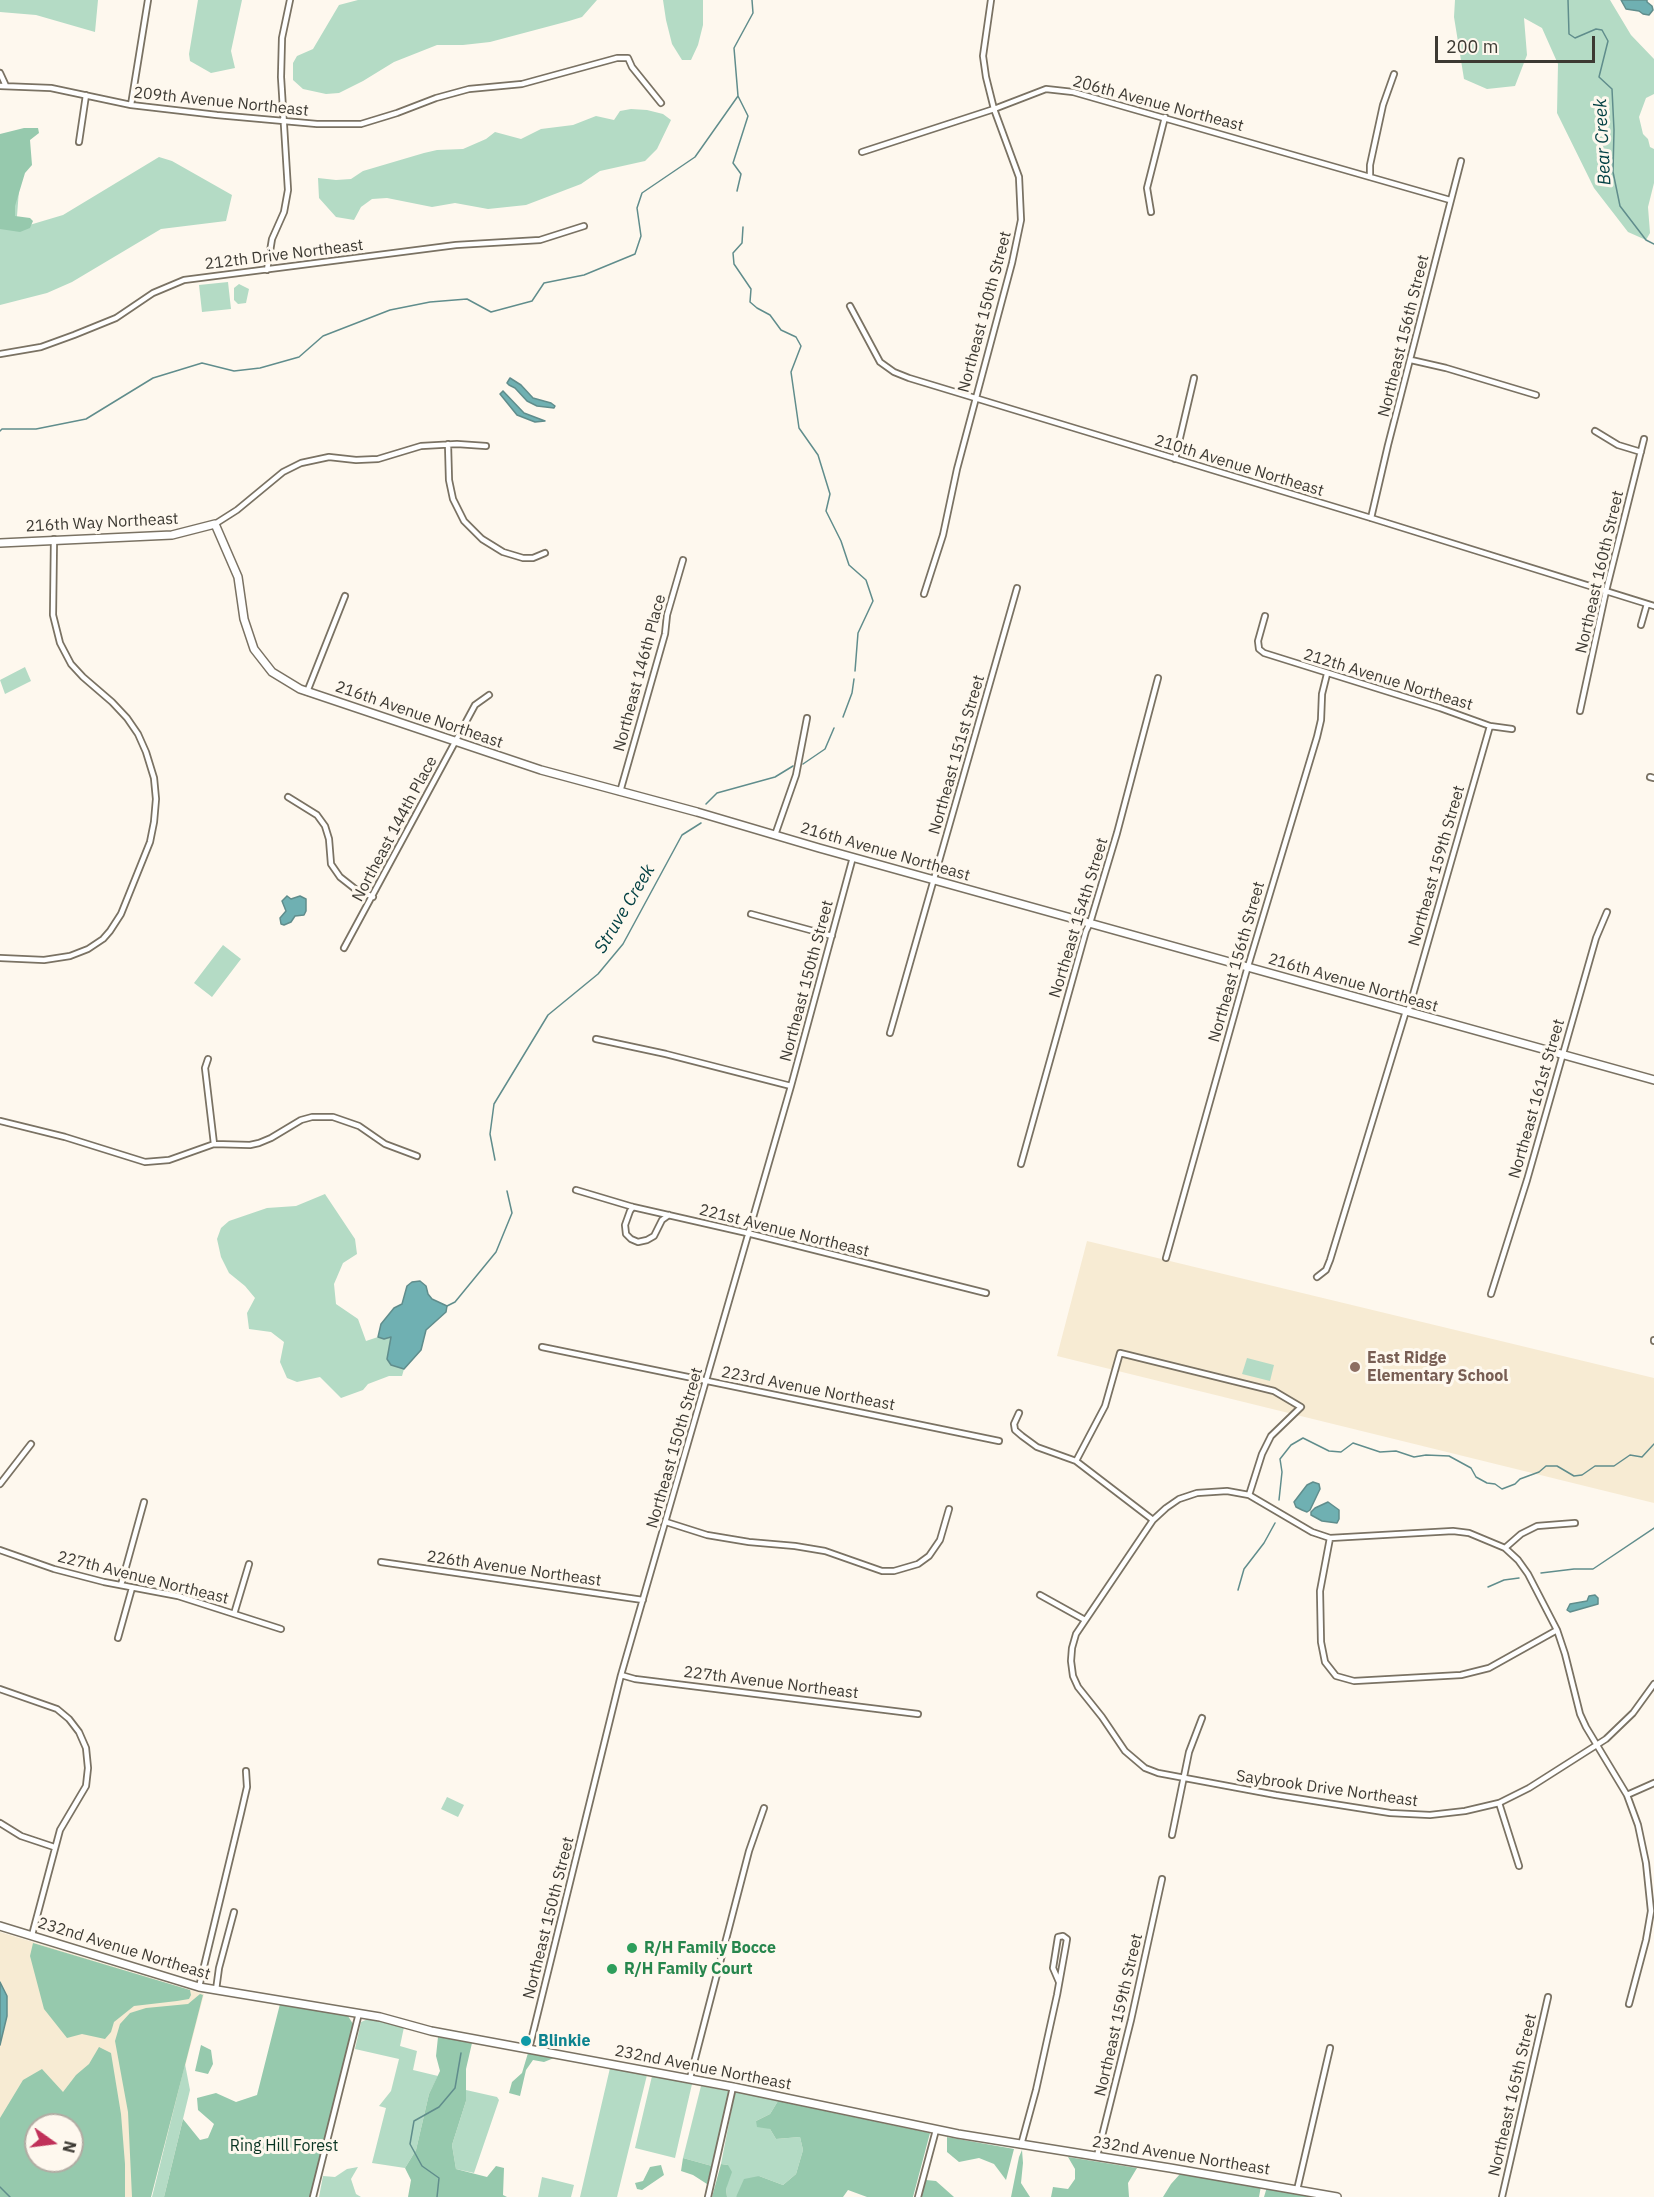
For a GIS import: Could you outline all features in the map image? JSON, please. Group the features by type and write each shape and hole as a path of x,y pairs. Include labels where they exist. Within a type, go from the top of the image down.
{"street":[{"path":"131,105 148,0"},
{"path":"267,270 272,239 284,212 288,190 280,77 282,38 290,0"},
{"name":"Northeast 150th Street","path":"924,594 943,535 1021,220 1019,177 994,109 983,56 991,0"},
{"name":"209th Avenue Northeast","path":"0,86 51,88 131,105 283,121 361,124 436,98 470,89 522,84 616,58 628,58 632,67 661,103"},
{"path":"0,73 6,86"},
{"path":"1370,177 1370,165 1383,105 1394,74"},
{"name":"206th Avenue Northeast","path":"862,152 994,109 1046,89 1073,92 1165,117 1450,200"},
{"path":"80,142 86,95"},
{"path":"1151,212 1147,188 1165,117"},
{"name":"Northeast 156th Street","path":"1371,518 1461,162"},
{"name":"212th Drive Northeast","path":"0,354 41,347 74,335 116,318 153,293 184,280 456,245 540,240 584,226"},
{"name":"210th Avenue Northeast","path":"850,306 875,356 894,372 937,388 976,397 1654,606"},
{"path":"1411,360 1536,395"},
{"path":"1176,459 1194,378"},
{"path":"1595,431 1618,445 1641,452"},
{"name":"Northeast 160th Street","path":"1580,711 1606,591 1644,439"},
{"path":"448,444 449,480 453,499 464,521 482,539 503,552 523,558 533,558 545,553"},
{"name":"216th Way Northeast","path":"0,543 172,535 215,524 237,510 283,472 301,463 330,457 356,460 378,459 421,446 448,444 486,446"},
{"name":"216th Avenue Northeast","path":"215,524 238,578 244,619 254,649 272,672 293,686 308,692 541,770 1654,1080"},
{"path":"0,958 44,960 70,956 94,945 116,923 151,838 156,799 154,778 138,734 112,702 75,669 60,643 53,615 54,539"},
{"name":"Northeast 146th Place","path":"620,792 665,634 667,615 682,560"},
{"name":"Northeast 151st Street","path":"890,1033 1017,588"},
{"path":"308,692 345,596"},
{"path":"1641,626 1647,604"},
{"name":"212th Avenue Northeast","path":"1265,616 1258,640 1259,649 1264,653 1490,726 1512,729"},
{"name":"Northeast 156th Street","path":"1166,1258 1248,968 1317,737 1321,720 1322,694 1328,674"},
{"name":"Northeast 154th Street","path":"1021,1164 1086,930 1117,833 1158,678"},
{"name":"Northeast 144th Place","path":"344,948 475,705 489,695"},
{"path":"775,835 796,775 807,718"},
{"name":"Northeast 159th Street","path":"1317,1277 1326,1270 1330,1260 1407,1012 1490,726"},
{"path":"288,797 317,815 325,826 329,839 331,864 340,877 354,888 373,897"},
{"name":"Northeast 150th Street","path":"529,2049 621,1675 791,1086 853,857"},
{"name":"Northeast 161st Street","path":"1491,1294 1596,938 1607,912"},
{"path":"751,914 832,936"},
{"path":"596,1039 666,1054 791,1086"},
{"path":"208,1059 205,1068 214,1144"},
{"path":"0,1121 65,1137 145,1162 169,1160 214,1144 259,1143 289,1126 312,1117 333,1117 359,1126 385,1144 417,1156"},
{"name":"221st Avenue Northeast","path":"576,1190 633,1207 986,1293"},
{"path":"633,1207 625,1225 626,1234 638,1242 654,1236 662,1220 669,1215"},
{"name":"223rd Avenue Northeast","path":"542,1347 706,1382 911,1421 999,1441"},
{"path":"1076,1461 1105,1406 1120,1353 1274,1391 1301,1407 1271,1436 1262,1454 1249,1495"},
{"path":"1019,1413 1014,1424 1015,1430 1022,1436 1037,1447 1076,1461 1154,1520"},
{"path":"0,1484 31,1444"},
{"path":"1040,1595 1085,1620 1154,1520 1173,1503 1197,1493 1227,1491 1249,1495 1312,1532 1330,1538 1453,1532 1477,1536 1505,1548 1528,1574 1557,1630 1580,1714 1627,1795 1638,1825 1653,1911 1629,2004"},
{"path":"121,1585 144,1502"},
{"path":"666,1522 706,1534 749,1542 795,1545 825,1551 882,1571 894,1571 918,1564 929,1556 940,1540 949,1509"},
{"path":"1505,1548 1521,1534 1537,1526 1575,1523"},
{"path":"1330,1538 1320,1591 1321,1642 1324,1662 1336,1676 1354,1681 1461,1675 1489,1668 1557,1630"},
{"name":"227th Avenue Northeast","path":"0,1550 54,1569 132,1588 178,1596 281,1629"},
{"name":"226th Avenue Northeast","path":"381,1562 643,1600"},
{"path":"234,1614 249,1564"},
{"path":"118,1638 132,1588"},
{"name":"Saybrook Drive Northeast","path":"1085,1620 1076,1634 1072,1648 1072,1676 1128,1755 1145,1768 1183,1779 1390,1813 1430,1815 1465,1811 1499,1803 1529,1788 1619,1728 1654,1684"},
{"name":"227th Avenue Northeast","path":"621,1675 635,1679 918,1714"},
{"path":"0,1689 57,1709 79,1732 86,1748 88,1768 86,1786 65,1818 54,1848 32,1935"},
{"path":"1172,1835 1189,1752 1202,1718"},
{"path":"199,1988 247,1787 246,1771"},
{"path":"1627,1795 1654,1783"},
{"path":"1499,1803 1519,1866"},
{"path":"690,2078 749,1851 764,1808"},
{"path":"0,1823 21,1836 54,1848"},
{"name":"Northeast 159th Street","path":"1098,2156 1162,1879"},
{"path":"216,1990 219,1968 234,1912"},
{"name":"232nd Avenue Northeast","path":"0,1926 199,1988 359,2013 431,2031 690,2078 936,2130 1337,2197"},
{"path":"1021,2145 1036,2090 1059,1982 1067,1939 1063,1936 1058,1937 1053,1968 1059,1982"},
{"name":"Northeast 165th Street","path":"1502,2197 1548,1997"},
{"path":"314,2197 359,2013"},
{"path":"1297,2190 1330,2048"},
{"path":"708,2197 733,2087"},
{"path":"918,2197 936,2130"}],"shaded area":[{"name":"East Ridge Elementary School","path":"1087,1241 1654,1378 1654,1503 1057,1356"},
{"path":"0,1932 204,1994 151,2197 0,2197"}],"green space":[{"path":"0,0 98,0 95,32 36,15 0,12"},
{"path":"198,0 242,0 231,51 235,68 211,73 190,61 189,54"},
{"path":"358,0 597,0 582,17 569,21 490,42 437,45 394,62 339,93 326,94 303,89 293,80 293,63 297,56 313,49 339,5"},
{"path":"663,0 703,0 703,25 691,60 682,60 672,44"},
{"path":"1455,0 1610,0 1631,35 1654,59 1654,94 1646,98 1639,117 1643,134 1648,139 1650,147 1654,149 1654,183 1648,207 1650,233 1646,240 1628,232 1594,188 1557,113 1558,64 1542,28 1524,18 1527,55 1515,86 1487,89 1464,79 1454,17"},
{"path":"631,109 663,114 671,120 657,149 645,161 600,171 581,184 526,205 488,209 455,203 432,207 387,198 372,199 361,207 354,220 336,217 319,198 318,178 351,179 363,171 424,153 463,149 486,139 495,132 521,139 541,129 573,125 596,116 614,120 620,111"},
{"path":"24,128 38,128 39,133 30,140 32,165 25,173 15,206 15,216 30,218 33,221 30,228 20,232 0,229 0,134"},
{"path":"0,145 20,177 16,229 63,215 159,157 172,161 232,195 226,221 161,229 72,282 47,293 0,305"},
{"path":"228,282 231,309 202,312 199,285"},
{"path":"239,284 249,289 246,303 238,304 234,300 234,288"},
{"path":"25,667 31,681 5,694 0,680"},
{"path":"223,945 241,959 212,997 194,983"},
{"path":"325,1194 355,1239 357,1254 343,1263 334,1284 336,1304 358,1319 366,1341 378,1337 384,1339 392,1337 391,1365 404,1369 402,1376 389,1376 368,1384 363,1390 341,1398 320,1377 297,1382 287,1378 280,1362 284,1342 271,1332 249,1329 247,1313 255,1298 229,1273 221,1257 217,1239 221,1228 229,1221 267,1208 296,1206"},
{"path":"1247,1358 1274,1365 1270,1381 1242,1374"},
{"path":"447,1797 464,1805 458,1817 441,1809"},
{"path":"33,1943 190,1990 191,1995 189,1999 134,2006 114,2022 111,2032 105,2039 82,2034 67,2038 44,2009 30,1956"},
{"path":"200,1994 203,1995 151,2197 132,2197 128,2112 115,2041 120,2024 130,2013 146,2008 188,2004"},
{"name":"Ring Hill Forest","path":"280,2004 348,2016 353,2024 311,2197 164,2197 183,2119 200,2140 208,2138 214,2124 198,2110 197,2098 216,2093 236,2102 257,2095"},
{"path":"368,2019 404,2027 400,2046 417,2051 413,2070 438,2076 429,2094 416,2150 405,2168 372,2163 386,2108 379,2106 391,2091 399,2059 355,2049 361,2022"},
{"path":"438,2037 472,2043 466,2069 466,2101 452,2145 456,2169 487,2177 496,2166 504,2168 503,2195 507,2197 408,2197 411,2180 405,2168 416,2150 429,2094 440,2071 436,2056"},
{"path":"201,2045 211,2050 213,2064 208,2074 195,2071"},
{"path":"99,2047 111,2053 121,2114 125,2197 0,2197 0,2118 23,2080 42,2069 63,2092 76,2075 89,2064"},
{"path":"528,2053 554,2058 544,2062 533,2060 526,2070 520,2096 509,2093 512,2082 522,2073"},
{"path":"185,2064 190,2090 164,2197 152,2197"},
{"path":"610,2068 647,2075 617,2197 580,2197"},
{"path":"652,2076 692,2084 675,2158 635,2148"},
{"path":"701,2086 729,2091 712,2166 683,2158"},
{"path":"466,2090 497,2097 499,2100 474,2173 456,2169 452,2145 466,2101"},
{"path":"735,2092 778,2101 770,2114 756,2121 770,2129 776,2139 800,2137 803,2150 796,2174 783,2185 759,2176 736,2197 727,2197 728,2165 721,2164"},
{"path":"778,2101 930,2133 913,2197 867,2197 848,2190 843,2197 736,2197 744,2179 759,2176 783,2185 796,2174 803,2150 800,2137 776,2139 770,2129 757,2127 756,2121 770,2114"},
{"path":"947,2137 1014,2149 1006,2180 994,2164 979,2158 959,2162 947,2152"},
{"path":"1022,2150 1021,2183 1030,2197 1011,2197 1019,2157"},
{"path":"1068,2157 1137,2168 1128,2183 1129,2197 1051,2197 1053,2187 1068,2189 1075,2179 1075,2169"},
{"path":"683,2158 712,2166 707,2184 681,2171"},
{"path":"721,2164 728,2165 732,2172 726,2189 727,2197 712,2197"},
{"path":"661,2165 664,2175 642,2190 637,2189 635,2183 643,2181 650,2167"},
{"path":"358,2167 351,2179 356,2194 361,2197 319,2197 323,2176 335,2177 347,2169"},
{"path":"1180,2174 1261,2186 1259,2197 1163,2197"},
{"path":"542,2177 574,2185 571,2197 538,2197"},
{"path":"926,2180 936,2181 954,2197 921,2197"},
{"path":"1267,2187 1319,2197 1264,2197"}],"water":[{"path":"1621,0 1647,0 1653,10 1649,15 1626,9"},
{"path":"510,378 521,385 533,398 551,403 555,406 554,408 537,406 527,401 507,383"},
{"path":"503,391 524,413 545,421 535,422 517,415 500,394"},
{"path":"287,896 291,899 300,896 306,899 306,911 304,915 295,916 291,922 284,925 281,924 280,918 286,911 282,901"},
{"path":"420,1281 426,1286 432,1299 447,1306 446,1312 426,1330 421,1350 404,1369 391,1365 387,1359 391,1337 384,1339 378,1337 381,1324 394,1308 402,1304 407,1286 412,1282"},
{"path":"1313,1482 1319,1484 1320,1489 1307,1512 1296,1507 1294,1502 1307,1485"},
{"path":"1328,1502 1339,1510 1337,1523 1322,1521 1311,1515 1315,1508"},
{"path":"1595,1595 1598,1598 1598,1604 1570,1612 1567,1610 1570,1604 1587,1601 1589,1596"},
{"path":"0,1982 7,1996 7,2016 0,2045"}],"waterway":[{"name":"Struve Creek","path":"737,191 741,174 733,163 748,116 738,96 734,48 753,13 752,0"},
{"name":"Bear Creek","path":"1568,0 1569,34 1575,38 1596,29 1602,30 1608,41 1599,77 1612,89 1613,172 1620,206 1646,240 1654,244"},
{"path":"0,431 2,429 36,429 86,419 153,378 202,363 234,371 260,368 299,357 323,336 390,310 430,302 467,299 491,312 532,301 544,283 584,275 635,254 641,236 637,208 642,193 695,157 738,96"},
{"name":"Struve Creek","path":"743,227 742,243 733,253 734,264 751,289 750,302 770,315 781,330 796,337 801,346 791,372 799,428 818,455 830,494 826,511 841,541 849,565 866,580 873,601 858,633 855,671"},
{"name":"Struve Creek","path":"843,717 852,693 854,679"},
{"name":"Struve Creek","path":"803,764 825,749 834,728"},
{"name":"Struve Creek","path":"706,804 717,793 775,777 793,766"},
{"name":"Struve Creek","path":"495,1160 490,1134 494,1104 548,1015 598,974 623,944 682,835 701,823"},
{"name":"Struve Creek","path":"447,1306 455,1302 496,1252 512,1213 507,1191"},
{"path":"1279,1500 1282,1472 1280,1459 1291,1445 1303,1438 1329,1451 1341,1452 1353,1443 1380,1452 1396,1451 1414,1457 1449,1456 1471,1468 1476,1477 1502,1489 1539,1472 1546,1466 1557,1466 1574,1476 1582,1475 1595,1466 1614,1466 1630,1455 1642,1457 1654,1444"},
{"path":"1238,1590 1244,1569 1264,1543 1275,1523"},
{"path":"1541,1573 1593,1569 1654,1528"},
{"path":"1488,1587 1504,1580 1519,1578"},
{"path":"437,2197 439,2178 422,2166 410,2144 414,2121 439,2107 455,2088 461,2053"},
{"path":"0,2187 10,2197"}],"place":[{"name":"East Ridge Elementary School","path":"1355,1367"},
{"name":"R/H Family Bocce","path":"632,1948"},
{"name":"R/H Family Court","path":"612,1969"},
{"name":"Blinkie","path":"526,2041"}]}
